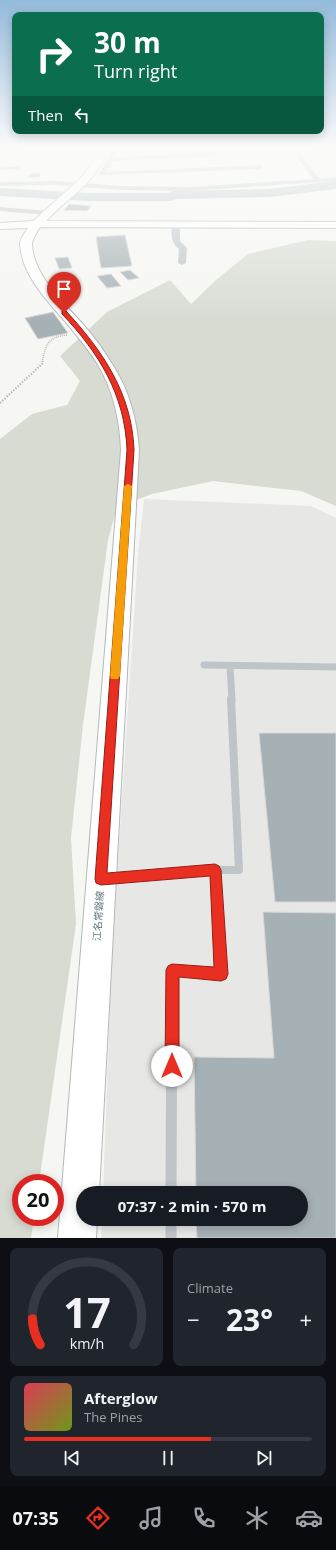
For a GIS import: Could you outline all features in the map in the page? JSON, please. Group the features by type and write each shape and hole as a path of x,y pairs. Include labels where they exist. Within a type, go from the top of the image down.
{"main road":[{"name":"江名常磐線","path":"53,208 42,218 26,243 31,264 55,303 82,332 105,364 123,403 130,430 130,450 77,1238"},
{"path":"0,226 42,218 176,225 336,225"}],"street":[{"path":"0,209 42,218"},
{"path":"176,225 175,242 183,248 182,263"}],"lane":[{"path":"204,665 336,667"},
{"path":"101,879 215,870 239,870 230,666"},
{"path":"171,1186 172,970 221,974 215,870"},
{"path":"171,1226 171,1238"}],"path":[{"path":"0,403 42,364 46,347 49,342 57,336 82,332"}],"shaded area":[{"path":"308,240 336,241 336,506 301,491 213,481 152,494 117,507 108,540 83,725 71,838 76,924 40,1174 12,1174 12,1226 33,1226 31,1238 0,1238 0,439 32,414 67,405 80,381 60,356 107,312 170,280 191,304 216,280 248,254"},
{"path":"144,499 311,506 336,518 336,1238 101,1238 102,1226 308,1226 308,1186 103,1186 112,951 138,554"}],"building":[{"path":"66,208 90,208 87,211 64,210"},
{"path":"125,235 132,266 101,268 96,237"},
{"path":"68,257 72,268 59,269 55,258"},
{"path":"130,270 139,278 128,280 120,272"},
{"path":"111,274 121,286 107,288 97,276"},
{"path":"53,312 68,333 38,339 25,318"},
{"path":"259,733 336,733 336,902 275,902"},
{"path":"263,912 336,913 336,1238 197,1238 196,1226 308,1226 308,1186 196,1186 194,1057 274,1058"}],"slow traffic":[{"path":"115,676 128,486"}],"route":[{"path":"64,313 82,332 105,364 123,403 130,430 130,450 101,879 215,870 221,974 172,970 172,1066"}]}
